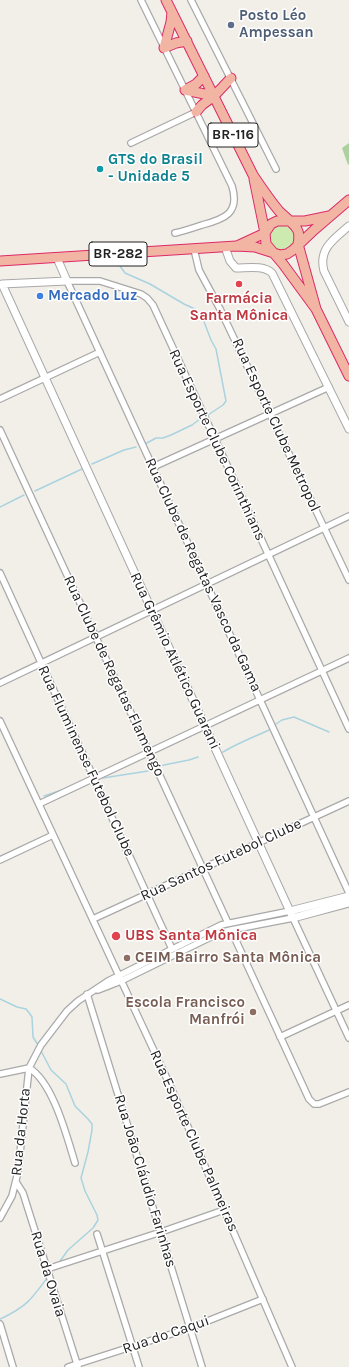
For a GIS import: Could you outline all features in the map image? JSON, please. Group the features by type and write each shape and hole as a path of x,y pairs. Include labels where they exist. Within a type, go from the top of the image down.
{"highway":[{"name":"BR-116","path":"166,0 253,175 269,198 298,231 298,244 316,309"},
{"path":"164,48 172,12"},
{"path":"164,48 176,43 187,41"},
{"path":"185,90 196,84 204,76"},
{"path":"196,112 231,78"},
{"path":"185,90 214,96"},
{"name":"BR-116","path":"253,175 266,244 283,264 316,309 349,376"},
{"name":"BR-282","path":"0,261 236,246 255,247 280,254 287,254 294,250 298,244 349,200"},
{"name":"BR-282","path":"236,246 265,233 267,228 277,221 314,220 330,216"}],"street":[{"path":"141,0 235,194 235,202 227,216 219,221 175,233"},
{"path":"191,0 276,169"},
{"path":"131,143 196,112"},
{"path":"349,226 330,244 323,256 322,264 349,322"},
{"path":"224,247 230,261 236,268 264,268 272,273 349,429"},
{"name":"Rua Esporte Clube Metropol","path":"194,249 199,270 220,309 349,580"},
{"name":"Rua Clube de Regatas Vasco da Gama","path":"57,258 349,894"},
{"name":"Rua Esporte Clube Corinthians","path":"1,284 100,281 141,294 153,305 349,729"},
{"name":"Rua Grêmio Atlético Guarani","path":"1,284 349,1038"},
{"path":"0,399 100,352"},
{"path":"153,467 329,387"},
{"name":"Rua Clube de Regatas Flamengo","path":"0,430 228,923"},
{"path":"0,683 349,516"},
{"name":"Rua Fluminense Futebol Clube","path":"0,573 172,948"},
{"path":"39,804 349,658"},
{"name":"Rua Esporte Clube Palmeiras","path":"0,721 172,1088 292,1367"},
{"name":"Rua Santos Futebol Clube","path":"93,919 349,800"},
{"path":"0,860 53,835"},
{"path":"87,994 121,980 219,933 292,914 349,894"},
{"path":"29,1068 41,1045 67,1011 87,994 119,975 172,948 228,923 292,914 349,903"},
{"path":"231,930 309,1099 314,1104 323,1103 349,1092"},
{"name":"Rua João Cláudio Farinhas","path":"87,994 202,1367"},
{"path":"280,1037 349,1005"},
{"path":"0,1074 29,1068"},
{"path":"29,1068 39,1076 55,1103 75,1163"},
{"name":"Rua da Horta","path":"0,1218 12,1196 16,1182 20,1160 29,1068"},
{"name":"Rua da Ovaia","path":"16,1182 23,1193 49,1269 50,1279 77,1366"},
{"path":"49,1269 224,1210"},
{"path":"97,1234 138,1367"},
{"name":"Rua do Caqui","path":"68,1367 77,1366 132,1346 190,1328 263,1299"},
{"path":"0,1324 14,1367"}],"green space":[{"path":"349,143 349,164 348,165 342,148"},
{"path":"282,224 291,228 295,237 291,246 282,250 273,246 269,237 273,228"}],"waterway":[{"path":"120,266 125,273 150,284 195,309 203,319 216,349 226,401 223,405 208,415"},
{"path":"145,444 156,438 163,438 171,435 192,425 200,419"},
{"path":"92,464 124,450 136,447"},
{"path":"35,491 82,469"},
{"path":"0,507 24,495"},
{"path":"276,724 282,720 294,717 329,732"},
{"path":"223,752 269,730"},
{"path":"159,766 198,757"},
{"path":"103,778 148,771"},
{"path":"44,796 68,788"},
{"path":"0,999 17,1007 26,1009 32,1017 33,1037 38,1045"},
{"path":"40,1049 51,1070 66,1084 75,1106 92,1124 88,1152 81,1178 98,1220 93,1228 68,1250 58,1264"},
{"path":"0,1319 22,1307 37,1292 47,1278"}],"place":[{"name":"Posto Léo Ampessan","path":"231,25"},
{"name":"GTS do Brasil - Unidade 5","path":"100,169"},
{"name":"Farmácia Santa Mônica","path":"239,284"},
{"name":"Mercado Luz","path":"40,296"},
{"name":"UBS Santa Mônica","path":"116,936"},
{"name":"CEIM Bairro Santa Mônica","path":"127,958"},
{"name":"Escola Francisco Manfrói","path":"253,1012"}]}
